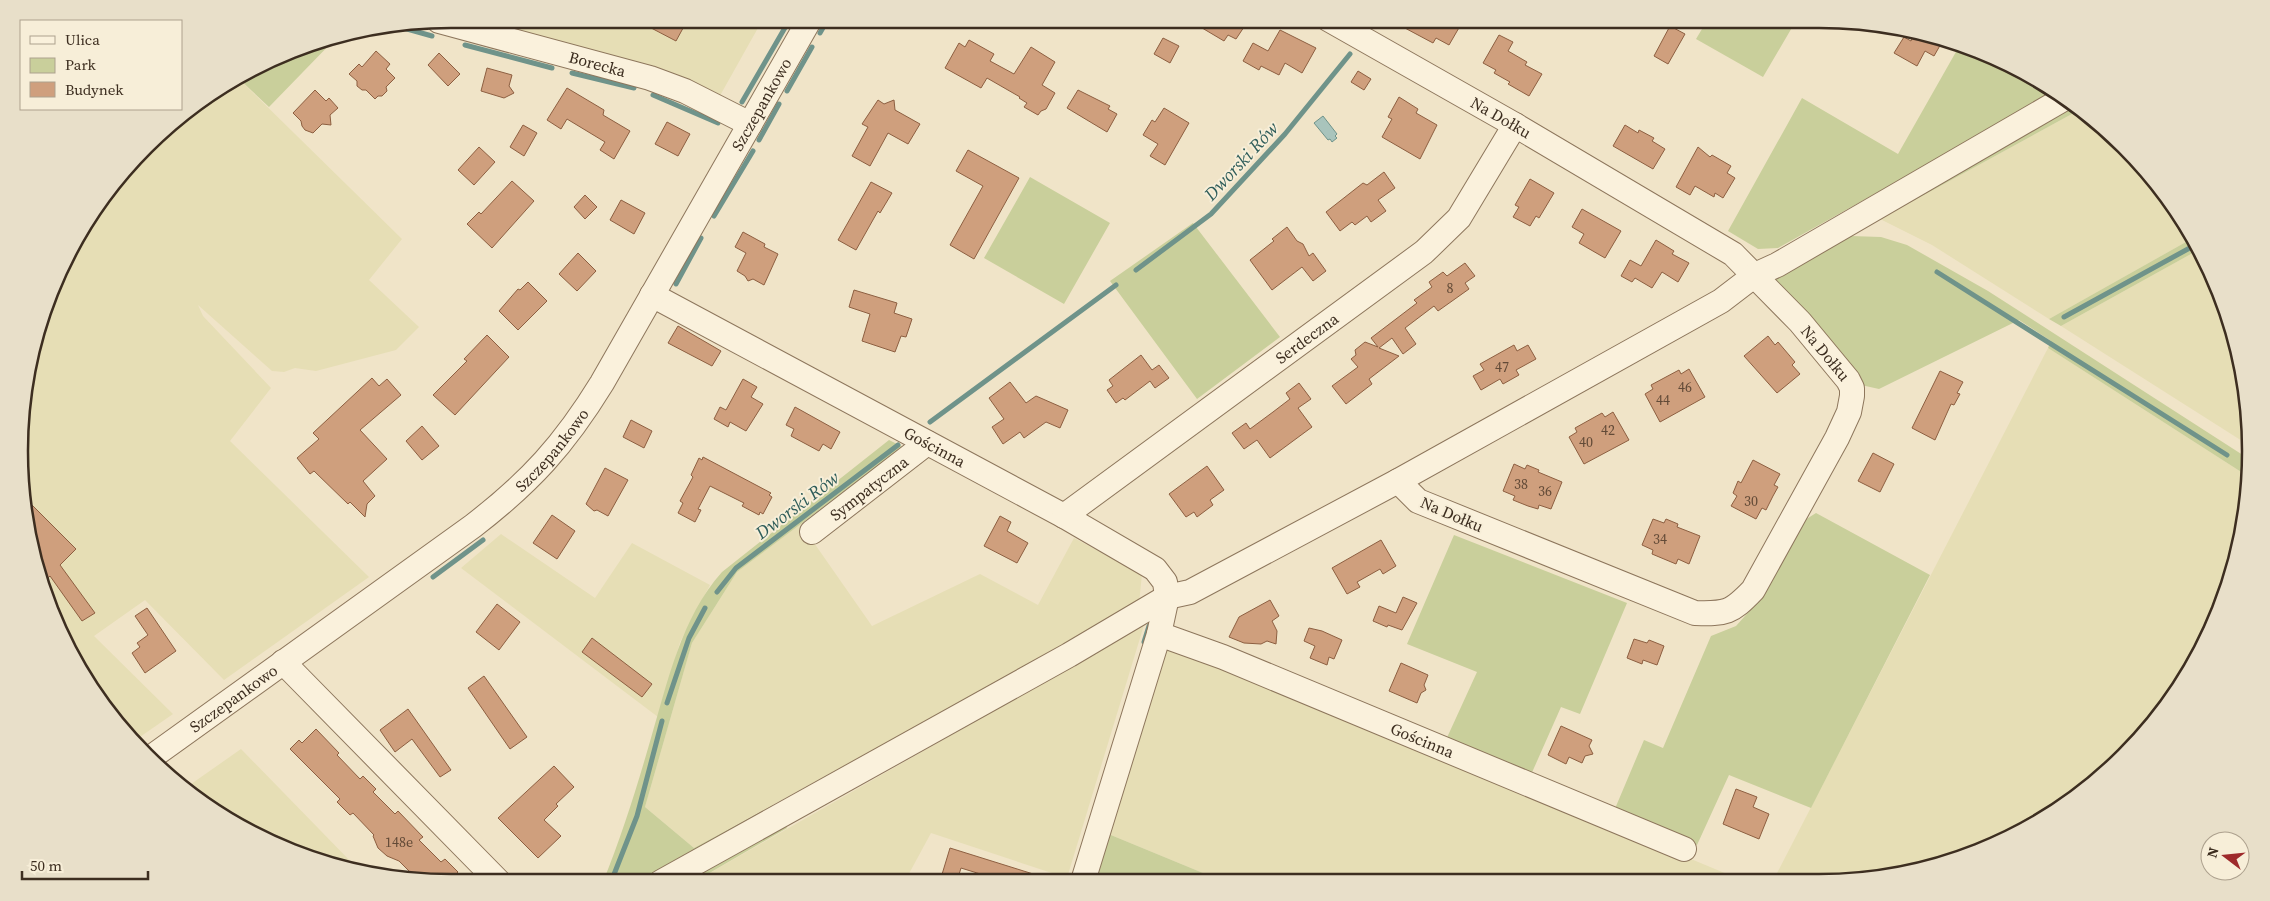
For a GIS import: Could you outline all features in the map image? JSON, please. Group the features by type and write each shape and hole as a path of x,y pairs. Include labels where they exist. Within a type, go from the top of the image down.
{"street":[{"name":"Borecka","path":"465,28 650,78 685,91 750,124"},
{"name":"Szczepankowo","path":"156,754 473,526 509,498 538,471 582,416 805,28"},
{"name":"Na Dołku","path":"1344,28 1515,125 1733,254 1800,322 1848,380 1852,388 1849,412 1837,438 1754,590 1739,605 1722,614 1695,613 1418,501 1398,481"},
{"path":"675,874 1069,655 1167,597 1190,592 1398,481 1720,301 1755,275 1777,265 2059,102"},
{"name":"Serdeczna","path":"1064,516 1424,252 1459,218 1515,125"},
{"name":"Gościnna","path":"652,295 1064,516 1155,569 1165,582 1167,597"},
{"name":"Sympatyczna","path":"812,532 927,443"},
{"path":"1085,874 1159,634 1167,597"},
{"name":"Gościnna","path":"1159,634 1223,657 1684,849"},
{"path":"283,662 491,874"}],"shaded area":[{"path":"490,28 758,28 717,101"},
{"path":"242,82 402,239 369,280 419,327 396,350 316,371 295,368 284,372 272,371 198,305 203,316 271,388 230,441 369,577 224,680 145,600 94,636 173,714 139,737 99,686 71,638 50,586 42,560 31,506 28,478 28,423 31,395 42,341 50,315 71,263 99,215 132,172 151,151 193,115"},
{"path":"2074,113 2119,151 2138,172 2171,215 2187,241 2049,319 1932,245 1880,219"},
{"path":"2193,253 2210,289 2228,341 2239,395 2242,441 2061,326"},
{"path":"2048,348 2242,473 2239,506 2228,560 2220,586 2199,638 2171,686 2155,708 2119,750 2098,769 2055,802 2031,817 2007,830 1955,851 1929,859 1875,870 1847,873 1777,874"},
{"path":"903,447 812,540 872,626 980,574 1038,605 1074,538 1142,574 1139,604 694,848 645,807 692,643 737,572"},
{"path":"501,534 595,598 632,543 710,585 680,642 658,717 461,568"},
{"path":"1144,625 1068,874 1055,874 931,833 909,874 708,874"},
{"path":"1167,643 1727,874 1205,874 1106,833"},
{"path":"241,749 350,861 315,851 263,830 215,802 191,784"}],"green space":[{"path":"1703,28 1792,28 1763,77 1696,39"},
{"path":"328,46 269,107 242,82 289,60"},
{"path":"1957,51 2007,71 2050,96 1778,248 1758,249 1728,231 1802,98 1898,154"},
{"path":"2067,108 2074,113 1880,219"},
{"path":"1030,177 1110,223 1064,304 984,258"},
{"path":"1193,223 1280,337 1197,399 1110,281"},
{"path":"1851,236 1881,237 1907,245 1988,291 2242,454 2242,473 2048,348 2051,341 2019,320 1879,389 1861,385 1773,282 1775,273 1829,242"},
{"path":"2187,241 2193,253 2061,326 2049,319"},
{"path":"889,440 903,447 737,572 692,643 645,807 694,848 773,805 787,828 708,874 606,874 629,811 670,673 686,630 696,609 722,572"},
{"path":"1816,513 1930,575 1811,808 1729,775 1697,845 1614,811 1644,740 1663,748 1711,636 1736,626 1753,607 1797,525"},
{"path":"1454,535 1627,603 1580,714 1561,707 1530,777 1445,742 1477,672 1407,644"},
{"path":"1106,833 1205,874 1093,874"}],"water":[{"path":"1323,116 1337,134 1335,136 1337,138 1332,142 1330,139 1328,140 1314,123"}],"building":[{"path":"651,28 683,28 676,41"},
{"path":"1202,28 1243,28 1236,39 1228,35 1224,41"},
{"path":"1405,28 1459,28 1449,45 1436,38 1433,43"},
{"path":"1669,28 1674,28 1685,34 1668,64 1654,56"},
{"path":"1280,30 1316,48 1302,73 1285,63 1279,75 1261,66 1259,70 1243,61 1253,43 1268,51"},
{"path":"1499,35 1513,42 1508,51 1527,62 1525,65 1542,74 1529,96 1508,84 1510,82 1494,73 1496,70 1483,63"},
{"path":"1904,37 1911,41 1912,38 1940,45 1934,56 1925,51 1917,66 1894,53"},
{"path":"1163,38 1179,46 1170,63 1154,54"},
{"path":"969,40 994,54 990,61 1014,74 1031,47 1055,62 1042,85 1055,93 1046,109 1038,115 1024,107 1027,103 1020,97 987,78 981,88 945,68 959,43 965,47"},
{"path":"376,51 390,64 386,69 395,78 386,87 387,91 375,99 366,90 362,90 357,86 357,81 349,74 359,64 362,67"},
{"path":"439,53 460,74 448,86 428,65"},
{"path":"487,68 512,75 509,86 514,93 504,98 481,91"},
{"path":"1358,71 1371,79 1364,90 1351,82"},
{"path":"567,88 604,110 603,115 630,131 614,159 600,150 605,142 567,119 561,129 547,120"},
{"path":"315,90 326,101 329,98 338,108 330,115 331,125 322,124 313,133 305,130 301,121 293,113"},
{"path":"1078,90 1110,106 1108,109 1117,114 1107,132 1067,108"},
{"path":"1399,97 1418,109 1416,113 1437,125 1420,159 1382,137 1392,119 1388,117"},
{"path":"878,100 884,104 894,100 895,110 920,124 908,144 888,133 870,166 852,156 868,127 862,124"},
{"path":"1164,108 1189,123 1165,165 1150,156 1158,144 1143,135 1152,120 1155,122"},
{"path":"667,122 690,134 678,156 655,144"},
{"path":"523,125 537,133 524,156 510,147"},
{"path":"1625,125 1638,133 1639,130 1654,138 1652,141 1665,149 1653,169 1613,146"},
{"path":"479,147 495,162 474,185 458,170"},
{"path":"1698,147 1710,157 1712,155 1731,166 1727,173 1735,178 1723,198 1715,193 1714,197 1695,186 1690,195 1676,187"},
{"path":"968,150 1019,178 974,259 950,245 983,186 956,171"},
{"path":"1384,172 1395,188 1378,200 1386,211 1371,222 1367,216 1355,225 1352,222 1340,231 1326,212 1363,183 1367,185"},
{"path":"1530,179 1554,193 1539,218 1536,216 1530,226 1513,217 1519,207 1515,205"},
{"path":"512,181 534,201 492,248 467,224 479,212 481,214"},
{"path":"871,182 892,193 880,213 878,211 856,250 838,240"},
{"path":"585,195 597,207 585,219 574,207"},
{"path":"621,200 645,213 634,234 610,220"},
{"path":"1582,209 1621,231 1605,258 1579,243 1584,234 1572,227"},
{"path":"1287,227 1297,241 1303,244 1309,256 1313,253 1326,271 1313,281 1302,267 1272,290 1250,260 1274,241 1272,239"},
{"path":"743,232 765,244 764,247 778,254 764,285 753,279 748,281 745,276 737,271 746,253 735,247"},
{"path":"1656,240 1674,251 1672,254 1689,263 1678,282 1662,272 1652,288 1635,278 1632,282 1621,276 1630,260 1641,266"},
{"path":"578,253 596,271 577,291 559,274"},
{"path":"1465,263 1475,276 1465,283 1469,289 1438,311 1434,306 1405,328 1416,344 1403,354 1392,338 1379,348 1399,356 1369,379 1372,384 1346,404 1332,386 1358,367 1351,359 1356,355 1355,350 1365,342 1378,347 1371,338 1417,303 1414,300 1432,287 1429,282 1443,272 1447,276"},
{"path":"528,282 547,301 518,330 499,311 518,289 520,290"},
{"path":"854,290 897,303 894,313 912,319 906,337 901,336 895,352 862,341 870,314 849,307"},
{"path":"678,326 721,351 712,366 668,343"},
{"path":"487,335 509,357 455,415 433,395 467,361 464,359"},
{"path":"1768,336 1775,345 1778,342 1795,362 1792,365 1800,374 1777,393 1744,356"},
{"path":"1514,345 1517,351 1528,345 1536,359 1516,370 1519,375 1503,384 1500,379 1481,390 1473,376 1484,370 1480,364"},
{"path":"1141,355 1152,370 1159,365 1169,378 1155,388 1150,381 1125,400 1123,398 1116,403 1107,390 1113,386 1109,380"},
{"path":"1689,369 1705,397 1660,422 1645,394 1653,389 1651,385 1679,370 1681,374"},
{"path":"1940,371 1963,382 1957,393 1960,394 1954,405 1951,404 1935,440 1912,428"},
{"path":"372,378 379,386 387,379 401,395 360,430 387,459 363,481 375,496 367,504 365,517 350,502 348,504 314,471 310,474 297,458 319,439 313,433"},
{"path":"743,379 757,387 751,397 763,404 746,431 730,422 728,427 714,419 720,407 726,410"},
{"path":"1010,382 1026,403 1036,396 1068,410 1060,428 1046,422 1024,438 1020,432 1003,444 992,427 1004,419 989,398"},
{"path":"1299,383 1311,399 1298,408 1312,427 1270,458 1257,440 1244,449 1232,433 1246,423 1250,429 1273,412 1290,399 1286,393"},
{"path":"795,407 840,432 831,449 823,444 819,451 791,436 794,429 786,425"},
{"path":"1613,412 1629,440 1584,464 1569,437 1577,432 1575,428 1602,413 1605,417"},
{"path":"631,420 652,431 644,448 623,437"},
{"path":"422,426 439,446 422,460 406,441"},
{"path":"1873,453 1894,464 1880,492 1858,481"},
{"path":"703,457 771,493 769,495 772,497 763,514 760,512 759,515 742,506 744,503 710,486 698,509 701,510 695,522 678,513 683,503 680,501 693,477 691,475 699,458 702,460"},
{"path":"1753,460 1780,474 1774,485 1778,487 1766,510 1762,508 1756,519 1731,506 1737,496 1733,493 1738,481 1741,483"},
{"path":"1514,464 1525,469 1527,465 1562,482 1551,509 1539,505 1538,509 1528,506 1513,500 1515,496 1503,491"},
{"path":"1207,466 1224,490 1210,500 1213,505 1197,517 1194,512 1186,517 1169,494"},
{"path":"605,468 628,480 608,516 597,510 594,511 586,504"},
{"path":"31,504 76,549 60,565 95,613 82,621 50,576 48,578 42,560"},
{"path":"552,515 575,531 557,559 533,543"},
{"path":"1000,516 1011,522 1007,531 1028,543 1017,563 984,546"},
{"path":"1653,519 1664,523 1666,519 1678,524 1677,527 1700,536 1689,564 1678,559 1676,564 1652,554 1653,550 1642,545"},
{"path":"1381,540 1396,566 1383,574 1380,569 1357,582 1360,587 1347,594 1332,568"},
{"path":"1403,597 1417,603 1402,630 1388,625 1387,627 1373,621 1379,606 1396,613"},
{"path":"1270,600 1279,616 1272,621 1277,631 1276,644 1267,641 1261,644 1244,643 1229,637 1239,617"},
{"path":"497,604 520,622 499,650 476,632"},
{"path":"147,608 176,651 145,673 132,653 140,647 137,643 148,635 135,616"},
{"path":"1309,628 1322,631 1342,640 1334,659 1329,657 1327,665 1310,658 1315,646 1304,641"},
{"path":"592,638 652,684 642,697 582,652"},
{"path":"1634,639 1647,643 1649,640 1664,646 1657,665 1643,660 1642,664 1627,658"},
{"path":"1401,663 1428,675 1424,685 1426,690 1421,693 1417,703 1389,691"},
{"path":"484,676 527,737 510,749 468,688"},
{"path":"408,709 451,770 440,777 412,739 395,752 380,730"},
{"path":"1561,726 1592,740 1589,746 1593,754 1585,756 1582,763 1569,757 1566,764 1548,755"},
{"path":"316,729 360,779 363,776 376,789 373,792 395,814 398,811 423,837 419,840 441,862 445,859 458,872 450,874 410,872 399,861 387,856 378,848 374,835 353,813 350,815 337,802 340,799 290,749 299,740 302,743"},
{"path":"554,766 574,787 556,804 558,806 544,820 561,836 538,858 498,818"},
{"path":"1736,789 1757,797 1753,807 1769,814 1759,839 1723,824"},
{"path":"950,848 1033,874 980,874 961,868 959,874 942,874"}],"waterway":[{"path":"742,102 785,28"},
{"path":"820,33 823,28"},
{"path":"409,30 432,36"},
{"path":"465,45 552,68"},
{"path":"787,91 812,47"},
{"name":"Dworski Rów","path":"1136,270 1211,214 1285,134 1350,54"},
{"path":"572,73 634,88"},
{"path":"653,95 718,123"},
{"path":"759,140 779,104"},
{"path":"714,216 753,151"},
{"path":"676,284 701,238"},
{"path":"2064,317 2191,248"},
{"path":"1937,272 2227,455"},
{"name":"Dworski Rów","path":"930,422 1116,285"},
{"name":"Dworski Rów","path":"717,592 736,568 898,445"},
{"path":"433,577 483,540"},
{"name":"Dworski Rów","path":"667,703 689,638 705,608"},
{"path":"1144,642 1149,626"},
{"name":"Dworski Rów","path":"614,874 637,816 662,721"}]}
